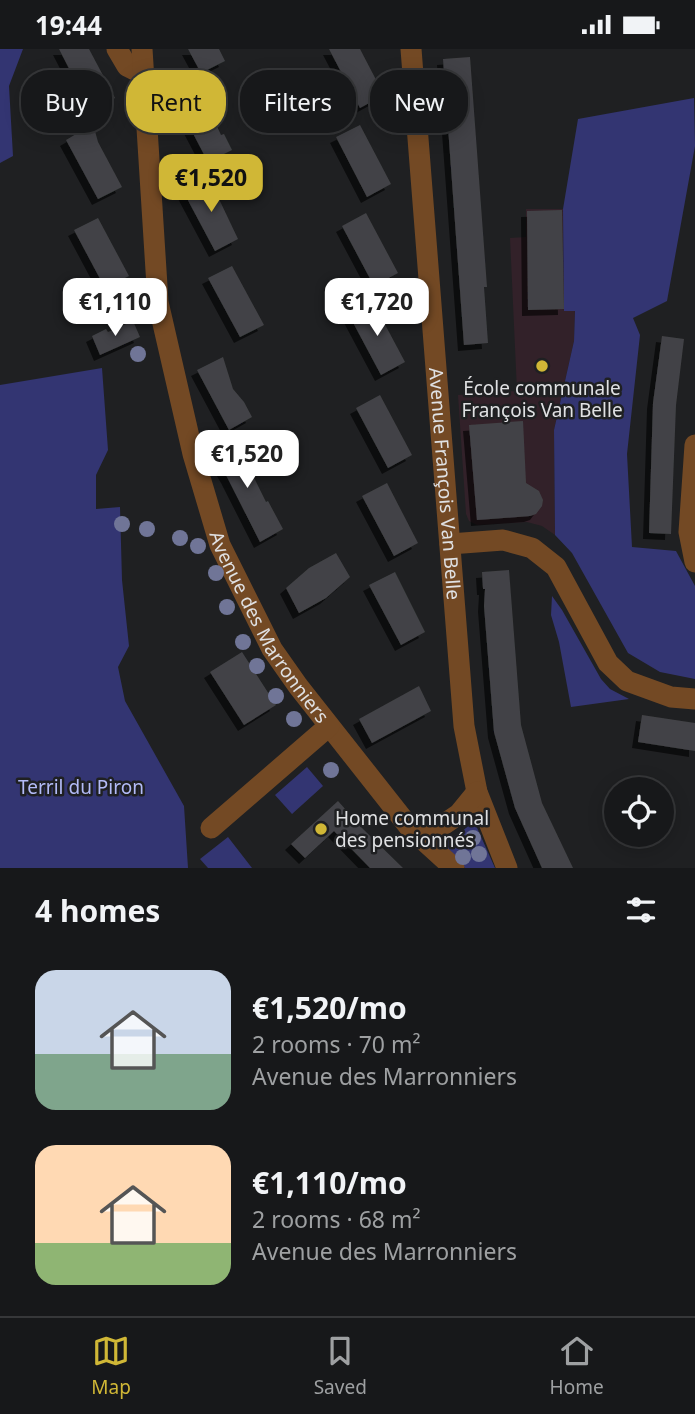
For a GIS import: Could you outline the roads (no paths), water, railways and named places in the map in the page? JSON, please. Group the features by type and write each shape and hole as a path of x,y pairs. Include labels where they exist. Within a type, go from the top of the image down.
{"street":[{"path":"117,49 127,66 136,70"},
{"name":"Avenue des Marronniers","path":"142,49 143,70"},
{"name":"Avenue François Van Belle","path":"411,49 464,726 478,792 508,868"},
{"name":"Avenue des Marronniers","path":"147,133 158,302 193,454 220,545 272,649 329,726 411,828 454,868"},
{"path":"695,445 689,532 695,562"},
{"path":"450,544 503,540 532,548 556,567 608,663 626,681 671,697 695,699"},
{"path":"211,828 329,726"},
{"path":"411,828 440,827 459,814 478,792"}],"place":[{"name":"École communale François Van Belle","path":"542,366"},
{"name":"Home communal des pensionnés","path":"321,829"}],"park label":[{"name":"Terril du Piron","path":"81,787"}]}
